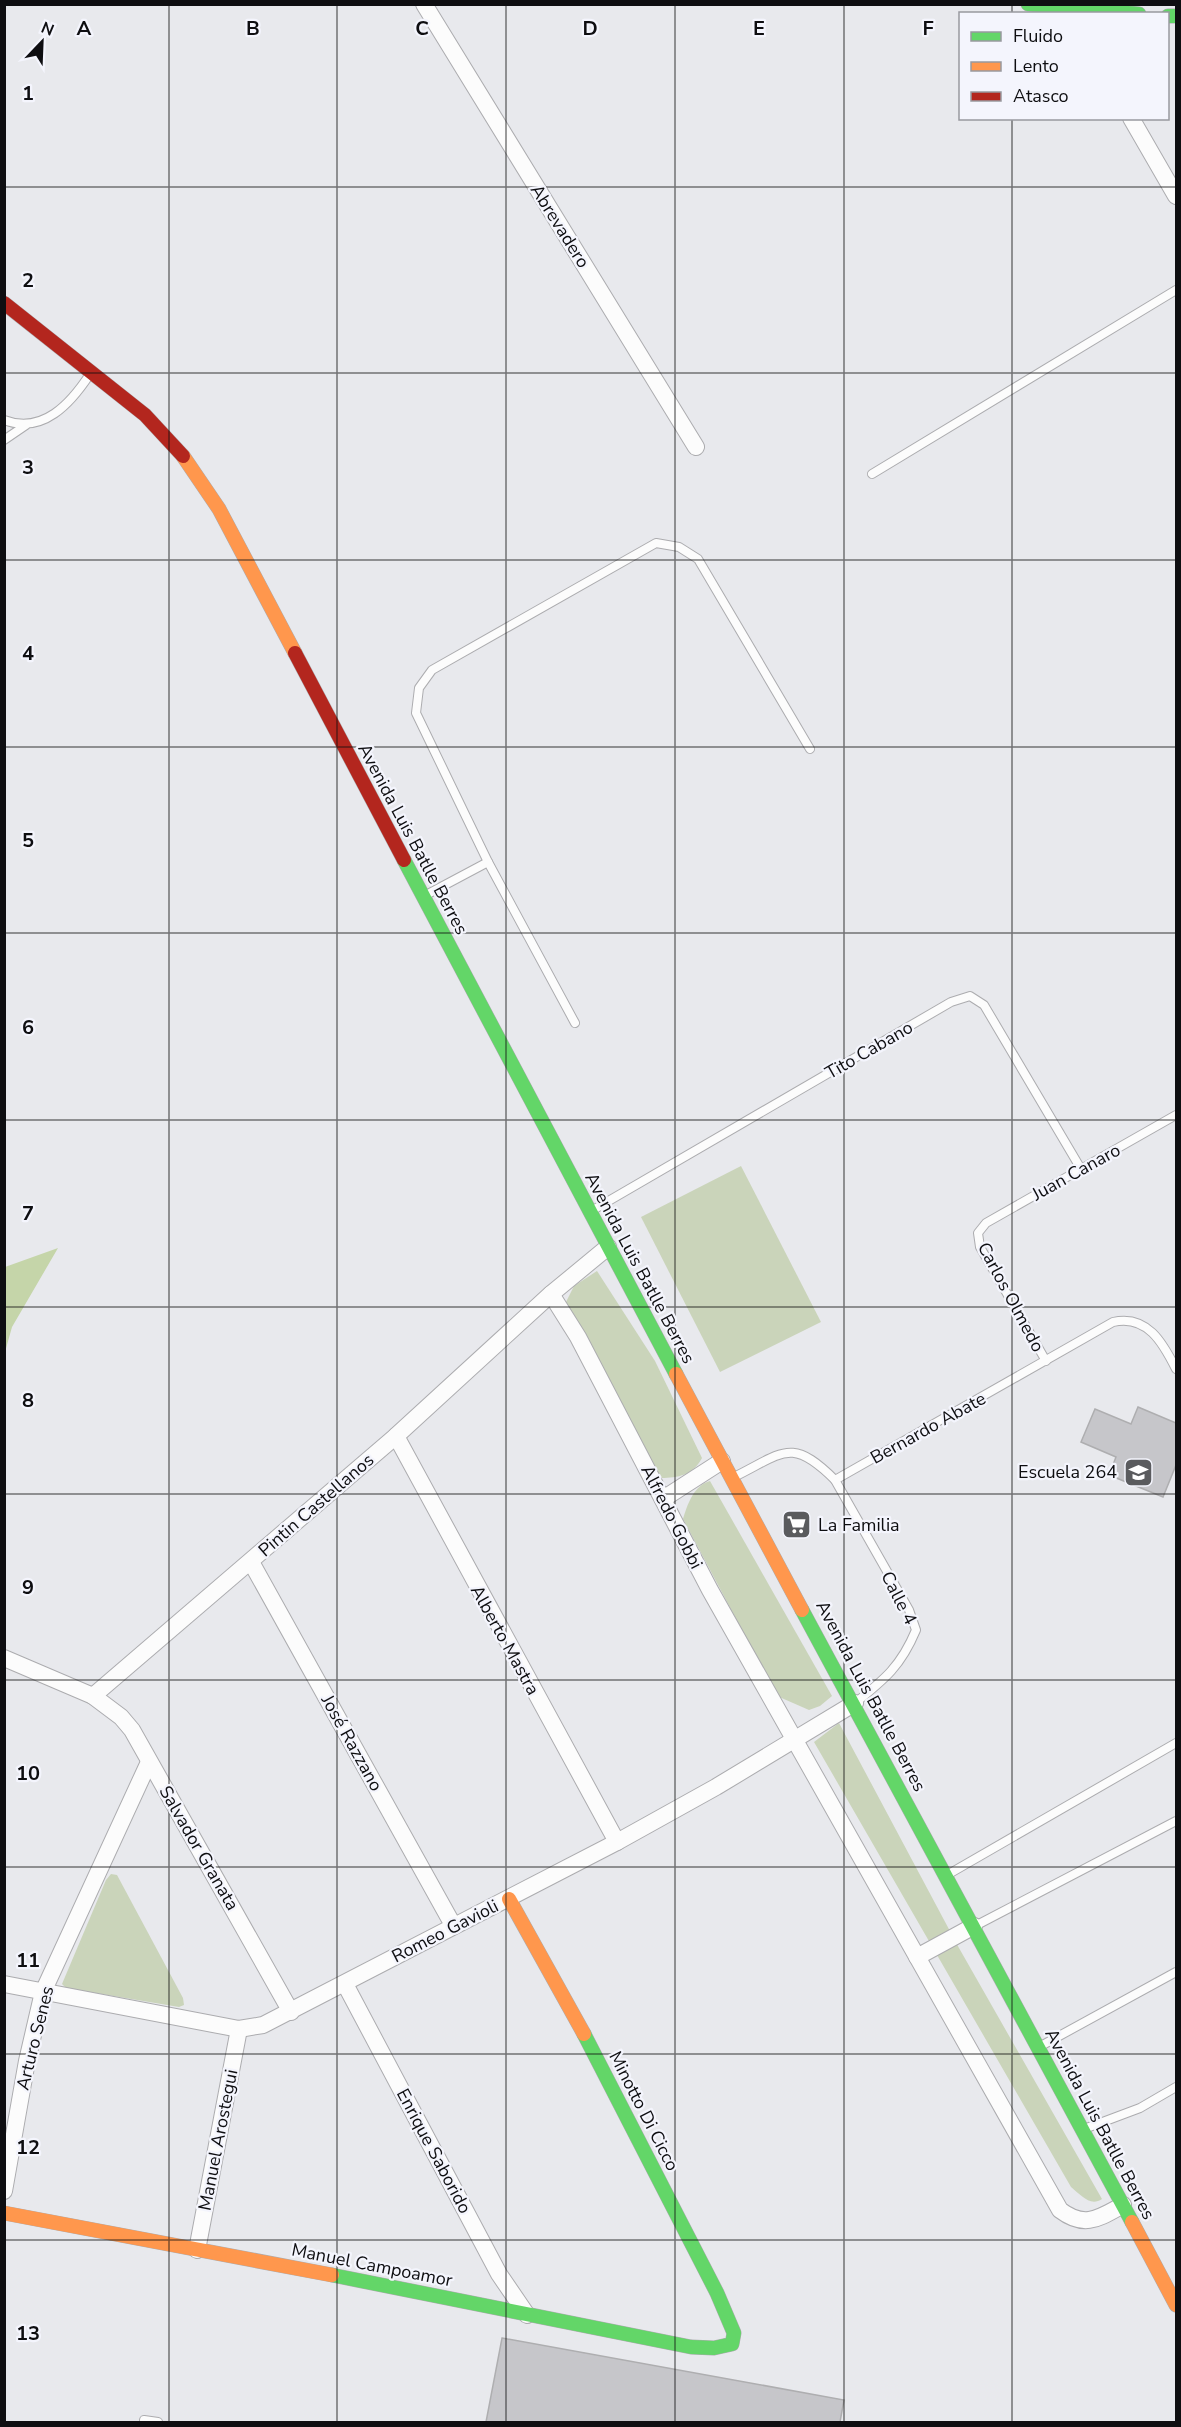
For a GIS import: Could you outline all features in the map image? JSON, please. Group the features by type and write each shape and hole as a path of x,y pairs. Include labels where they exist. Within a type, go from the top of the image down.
{"main road":[{"path":"1028,4 1110,12"},
{"name":"Avenida Luis Batlle Berres","path":"4,303 145,415 184,457 219,509 608,1247 855,1703 1176,2306"},
{"name":"Minotto Di Cicco","path":"509,1899 604,2070 712,2282 734,2333 732,2344"},
{"name":"Manuel Campoamor","path":"4,2213 449,2297 527,2315 691,2347 714,2348 732,2344"}],"street":[{"name":"Abrevadero","path":"424,4 696,447"},
{"path":"1132,120 1176,196"},
{"name":"Pintin Castellanos","path":"93,1696 396,1436 551,1294 608,1247"},
{"name":"Alfredo Gobbi","path":"551,1294 578,1337 710,1590 1060,2210 1070,2218 1083,2221 1096,2220 1123,2205"},
{"name":"Alberto Mastra","path":"396,1436 617,1842"},
{"path":"663,1499 723,1461"},
{"name":"José Razzano","path":"251,1562 453,1925"},
{"path":"4,1658 93,1696"},
{"name":"Salvador Granata","path":"93,1696 121,1717 132,1730 291,2012"},
{"name":"Romeo Gavioli","path":"4,1984 239,2030 263,2025 617,1842 716,1787 855,1703"},
{"name":"Arturo Senes","path":"4,2192 27,2061 44,1992 149,1762"},
{"path":"917,1957 974,1926"},
{"name":"Enrique Saborido","path":"345,1984 499,2274 527,2315"},
{"name":"Manuel Arostegui","path":"197,2250 239,2030"}],"lane":[{"path":"872,474 1176,290"},
{"path":"4,440 26,425 61,410 75,397 92,371"},
{"path":"4,420 26,425"},
{"path":"575,1023 488,862 416,713 420,688 432,670 656,543 679,547 698,559 810,749"},
{"path":"423,896 488,862"},
{"name":"Tito Cabano","path":"590,1212 951,1002 970,996 984,1005 1081,1169"},
{"name":"Juan Canaro","path":"978,1233 986,1223 1176,1115"},
{"name":"Carlos Olmedo","path":"978,1233 980,1247 1046,1361"},
{"name":"Bernardo Abate","path":"835,1480 1113,1322 1125,1319 1141,1324 1153,1332 1176,1368"},
{"path":"732,1478 786,1452 798,1452 814,1459 835,1480"},
{"name":"Calle 4","path":"835,1480 909,1610 916,1630 909,1647 890,1675 855,1703"},
{"path":"947,1875 1176,1743"},
{"path":"974,1926 1176,1821"},
{"path":"1039,2047 1176,1972"},
{"path":"1083,2129 1140,2108 1176,2087"},
{"path":"144,2420 158,2422"}],"green space":[{"path":"741,1166 821,1322 720,1372 641,1217"},
{"path":"58,1248 12,1327 5,1352 5,1267"},
{"path":"597,1271 655,1361 702,1458 690,1472 661,1478 566,1302 574,1286"},
{"path":"710,1481 832,1696 820,1706 809,1710 777,1696 683,1519 695,1491"},
{"path":"839,1723 959,1948 1102,2199 1090,2201 1071,2187 814,1742"},
{"path":"111,1874 117,1875 183,1998 184,2005 179,2007 66,1988 62,1984 106,1880"}],"building":[{"path":"1138,1407 1176,1423 1176,1465 1163,1497 1109,1475 1116,1457 1081,1442 1095,1409 1131,1424"},
{"path":"502,2338 844,2400 840,2422 486,2422"}],"traffic: fast":[{"path":"1028,4 1117,12"},
{"path":"1169,16 1176,16"},
{"path":"404,860 676,1374"},
{"path":"802,1610 1132,2222"},
{"path":"332,2275 691,2347 714,2348 732,2344 734,2333 717,2293 584,2034"}],"traffic: slow":[{"path":"183,456 219,509 295,653"},
{"path":"676,1374 802,1610"},
{"path":"509,1899 584,2034"},
{"path":"4,2213 332,2275"},
{"path":"1132,2222 1176,2305"}],"traffic: jam":[{"path":"4,303 145,415 183,456"},
{"path":"295,653 404,860"}],"place":[{"name":"Escuela 264","path":"1138,1472"},
{"name":"La Familia","path":"797,1525"}]}
